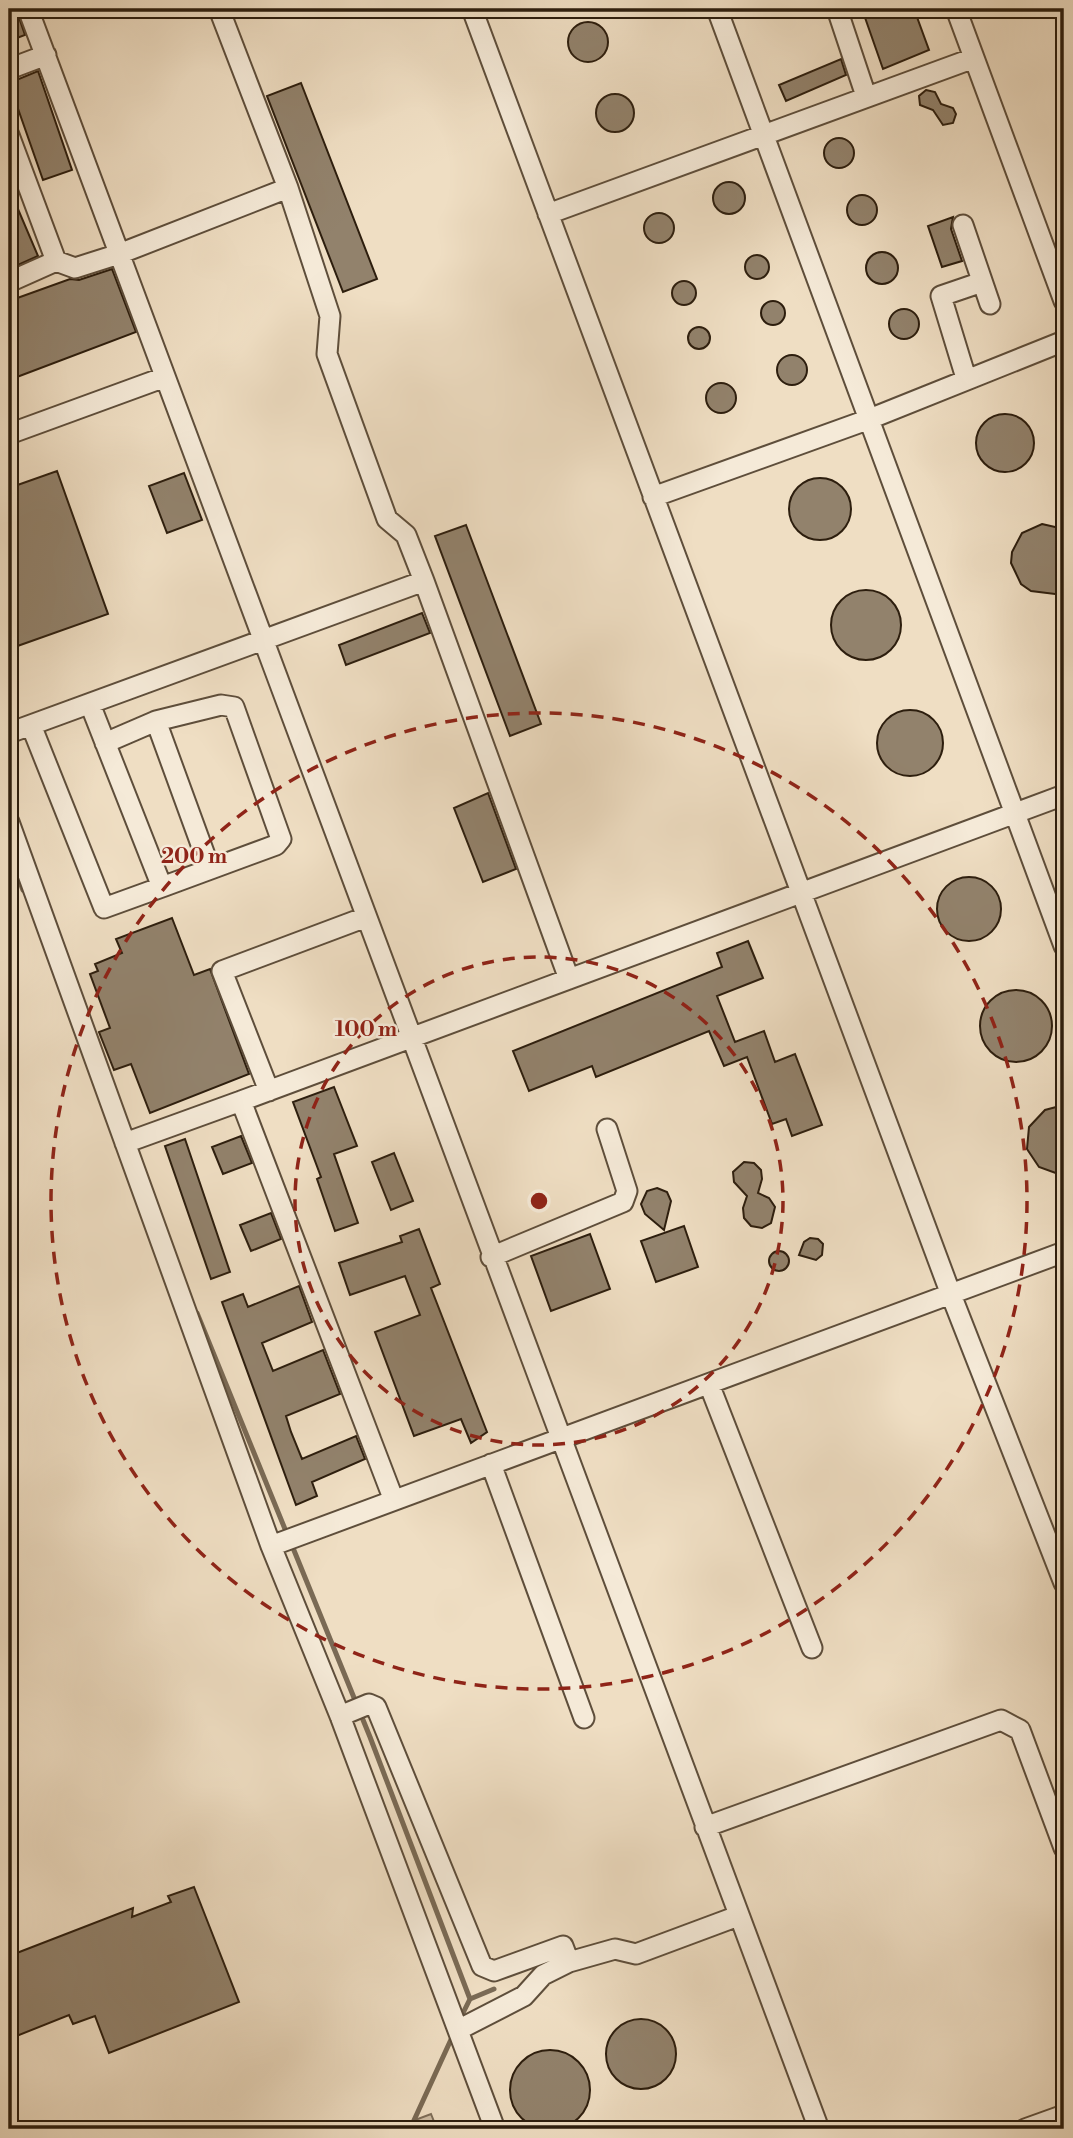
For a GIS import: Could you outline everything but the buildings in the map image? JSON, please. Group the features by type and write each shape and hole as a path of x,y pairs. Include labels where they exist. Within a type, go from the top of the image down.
{"lane":[{"path":"28,9 491,1257 819,2129"},
{"path":"219,9 288,188 330,316 327,354 387,519 405,535 424,581 569,979"},
{"path":"472,9 950,1292 1064,1583"},
{"path":"717,9 1064,946"},
{"path":"837,9 866,96"},
{"path":"956,9 1064,301"},
{"path":"9,69 46,55"},
{"path":"548,214 765,137 866,96 974,58"},
{"path":"9,135 56,261"},
{"path":"9,282 56,261 75,268 120,254 288,188"},
{"path":"963,225 989,304"},
{"path":"966,378 941,296 982,282"},
{"path":"653,498 867,420 966,378 1064,341"},
{"path":"9,433 165,377"},
{"path":"9,733 264,642 424,581"},
{"path":"90,704 162,887"},
{"path":"31,725 104,908 276,845 281,839 234,707 221,705 156,721 105,743"},
{"path":"156,721 210,869"},
{"path":"125,1143 411,1040 1064,795"},
{"path":"9,822 271,1546 340,1716 495,2129"},
{"path":"269,1091 222,971 366,917"},
{"path":"241,1101 393,1498"},
{"path":"491,1257 623,1202 627,1191 607,1129"},
{"path":"271,1546 393,1498 561,1440 950,1292 1064,1252"},
{"path":"709,1384 812,1648"},
{"path":"491,1464 584,1718"},
{"path":"340,1716 369,1704 376,1707 482,1966 494,1971 563,1946 569,1962"},
{"path":"705,1827 1001,1720 1020,1730 1064,1848"},
{"path":"458,2030 524,1996 543,1975 569,1962 615,1949 635,1954 738,1916"},
{"path":"1025,2129 1064,2115"}],"shaded area":[{"path":"431,2114 437,2129 391,2129"}],"waterway":[{"path":"9,854 23,890"},
{"path":"197,1313 287,1534"},
{"path":"291,1543 370,1737 470,1999"},
{"path":"459,2021 470,1999 494,1989"},
{"path":"410,2129 454,2033"}]}
